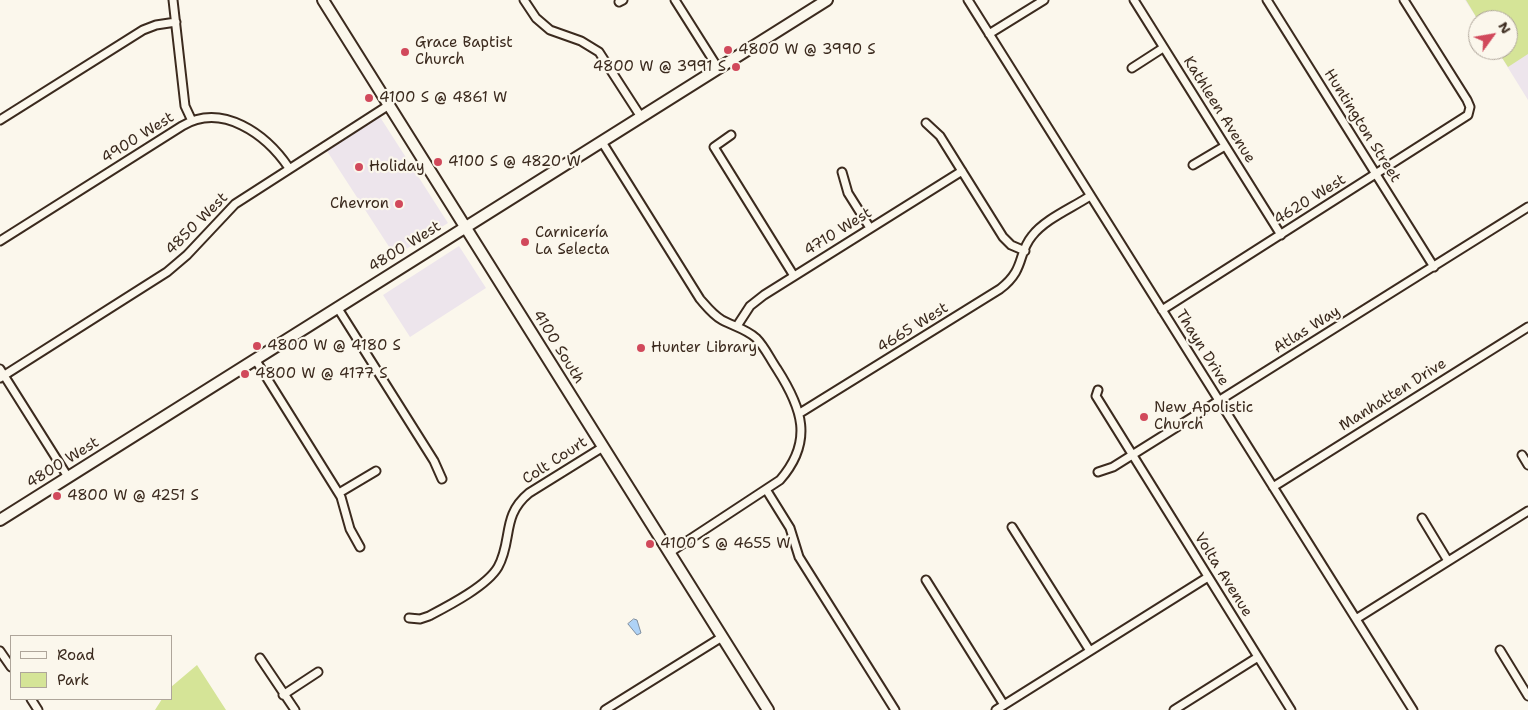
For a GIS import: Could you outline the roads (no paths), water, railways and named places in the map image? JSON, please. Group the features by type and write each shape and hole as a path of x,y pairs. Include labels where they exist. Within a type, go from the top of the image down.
{"main road":[{"name":"4100 South","path":"323,0 768,710"},
{"name":"4800 West","path":"0,520 827,0"}],"street":[{"path":"173,0 184,106 192,121"},
{"path":"524,0 536,18 550,30 581,41 599,52 641,117"},
{"path":"675,0 718,68"},
{"name":"Thayn Drive","path":"968,0 1413,710"},
{"path":"989,34 1044,0"},
{"name":"Kathleen Avenue","path":"1134,0 1281,234"},
{"name":"Huntington Street","path":"1267,0 1434,267"},
{"name":"4620 West","path":"1162,310 1462,121 1470,112 1467,100 1404,0"},
{"path":"0,120 143,30 156,25 176,22"},
{"path":"1132,68 1164,48"},
{"name":"4850 West","path":"1,375 167,272 187,256 235,204 389,105"},
{"name":"4900 West","path":"0,241 192,121 214,117 235,121 277,153 289,168"},
{"path":"926,123 940,136 1005,240 1025,251"},
{"path":"731,135 714,146 794,276"},
{"path":"602,142 700,299 716,317 748,332 762,346 789,388 800,413 801,427 797,452 788,472 767,491 669,552"},
{"path":"1193,165 1225,146"},
{"name":"4710 West","path":"737,326 750,306 794,276 962,171"},
{"path":"842,172 848,193 870,228"},
{"name":"4665 West","path":"800,413 1000,289 1017,272 1031,237 1036,231 1090,196"},
{"name":"Atlas Way","path":"1098,472 1113,467 1528,207"},
{"path":"337,307 434,461 442,479"},
{"name":"Manhatten Drive","path":"1273,486 1528,327"},
{"path":"255,359 339,493 344,502 350,529 360,547"},
{"path":"1,375 68,477"},
{"name":"Volta Avenue","path":"1098,390 1096,396 1291,710"},
{"name":"Colt Court","path":"409,618 420,619 429,616 486,580 501,560 508,522 519,503 529,493 603,447"},
{"path":"1522,455 1528,465"},
{"path":"339,493 376,471"},
{"path":"767,491 790,528 799,557 895,710"},
{"path":"1356,619 1528,511"},
{"path":"1422,518 1448,561"},
{"path":"1012,527 1090,651"},
{"path":"996,710 1208,577"},
{"path":"926,580 1004,704"},
{"path":"605,710 722,638"},
{"path":"1500,650 1528,696"},
{"path":"0,651 10,666"},
{"path":"1177,709 1258,657"},
{"path":"260,658 283,695 295,710"},
{"path":"283,695 318,672"}],"water":[{"path":"634,619 637,620 641,633 637,635 628,624"}],"place":[{"name":"4800 W @ 3990 S","path":"728,50"},
{"name":"Grace Baptist Church","path":"405,52"},
{"name":"4800 W @ 3991 S","path":"736,67"},
{"name":"4100 S @ 4861 W","path":"369,98"},
{"name":"4100 S @ 4820 W","path":"438,162"},
{"name":"Holiday","path":"359,167"},
{"name":"Chevron","path":"399,204"},
{"name":"Carnicería La Selecta","path":"525,242"},
{"name":"4800 W @ 4180 S","path":"257,346"},
{"name":"Hunter Library","path":"641,348"},
{"name":"4800 W @ 4177 S","path":"245,374"},
{"name":"New Apolistic Church","path":"1144,417"},
{"name":"4800 W @ 4251 S","path":"57,496"},
{"name":"4100 S @ 4655 W","path":"650,544"}]}
